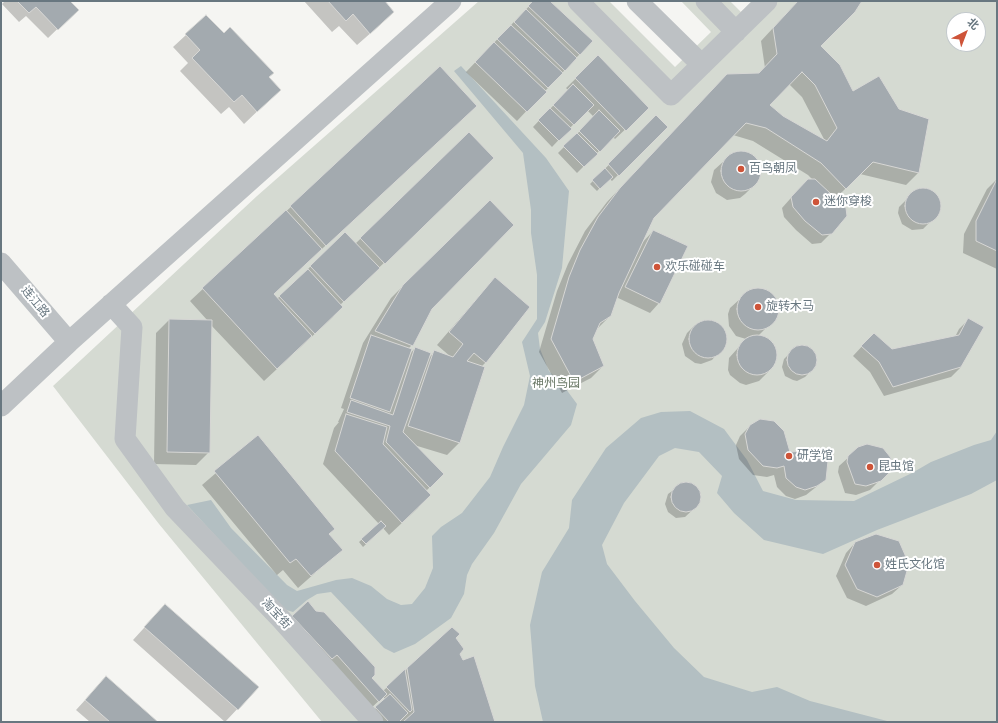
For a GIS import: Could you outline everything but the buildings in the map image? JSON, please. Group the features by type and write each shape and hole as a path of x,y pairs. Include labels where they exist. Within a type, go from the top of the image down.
{"street":[{"path":"1,406 111,304 451,1"},
{"path":"578,1 672,95 767,1"},
{"path":"637,1 702,65"},
{"path":"706,1 736,32"},
{"name":"连江路","path":"1,262 69,342"},
{"name":"淘宝街","path":"111,304 132,327 125,439 175,508 287,625 373,722"}],"green space":[{"name":"神州鸟园","path":"479,1 609,1 675,67 711,32 681,1 730,1 741,12 752,1 997,1 997,722 322,722 159,524 53,386 257,196"}],"shaded area":[{"path":"461,66 546,158 569,191 562,268 545,322 538,333 540,349 549,371 563,385 577,404 571,425 521,484 494,533 472,564 467,575 464,594 451,618 415,644 394,653 384,648 331,592 317,594 293,612 283,609 187,505 211,500 231,528 287,585 297,591 336,580 352,578 371,586 387,599 401,605 412,604 425,588 433,568 432,536 441,527 462,513 490,477 524,405 530,376 522,342 537,319 537,275 531,233 531,210 523,153 454,71"},
{"path":"690,411 724,429 747,460 763,491 796,500 854,501 912,473 931,462 991,440 997,431 997,480 971,494 877,530 823,554 764,540 734,513 717,493 722,476 699,452 675,448 659,456 624,503 602,545 607,564 635,601 674,648 704,677 752,692 777,687 810,701 891,722 543,722 535,686 530,625 542,572 569,528 572,500 606,448 641,418 661,412"}],"place":[{"name":"百鸟朝凤","path":"741,169"},
{"name":"迷你穿梭","path":"816,202"},
{"name":"欢乐碰碰车","path":"657,267"},
{"name":"旋转木马","path":"758,307"},
{"name":"研学馆","path":"789,456"},
{"name":"昆虫馆","path":"870,467"},
{"name":"姓氏文化馆","path":"877,565"}]}
